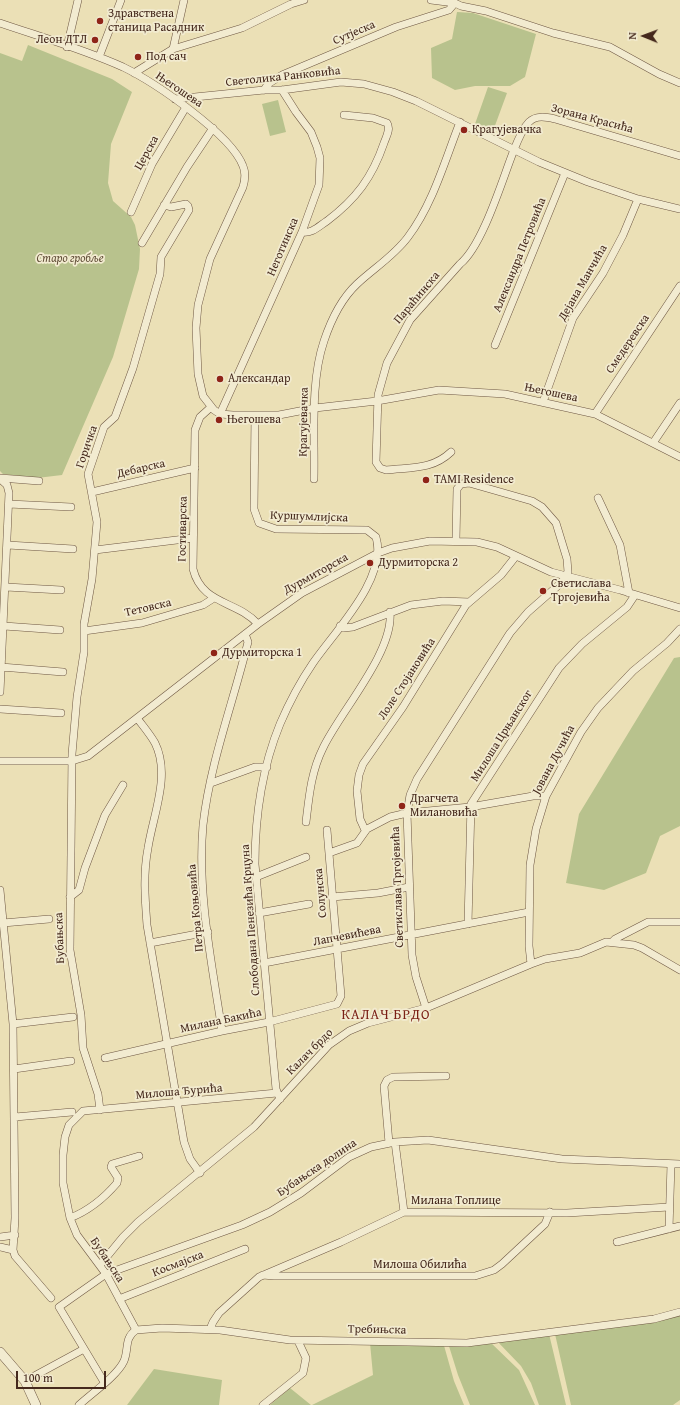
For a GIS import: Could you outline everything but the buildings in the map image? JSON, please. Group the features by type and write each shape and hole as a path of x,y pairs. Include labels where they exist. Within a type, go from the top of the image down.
{"street":[{"path":"67,47 78,0"},
{"path":"99,57 121,0"},
{"path":"173,49 184,0"},
{"path":"134,73 173,49 242,28 292,2 304,0"},
{"path":"431,0 455,3 461,6 486,11 545,31 610,47 659,74 680,82"},
{"name":"Сутјеска","path":"264,90 268,84 282,75 396,27 449,10 455,3"},
{"name":"Његошева","path":"0,23 99,57 134,73 186,107 213,128 240,160 245,174 242,191 210,259 198,305 196,328 198,374 203,396 210,408 220,414 255,416 279,415 315,408 377,401 439,390 505,394 595,414 680,457"},
{"name":"Светолика Ранковића","path":"175,100 264,90 282,90 334,82 353,82 404,96 460,122 514,150 608,190 680,209"},
{"name":"Неготинска","path":"220,414 302,232 319,185 320,158 311,132 282,90"},
{"name":"Церска","path":"132,212 152,164 186,107"},
{"path":"302,232 308,232 317,228 351,201 372,172 382,148 388,131 388,123 373,118 344,115"},
{"name":"Зорана Красића","path":"514,150 528,123 536,118 546,117 576,124 680,156"},
{"name":"Крагујевачка","path":"314,479 315,408 319,358 332,321 349,292 400,248 415,228 430,198 460,122"},
{"path":"142,244 164,205 213,128"},
{"name":"Параћинска","path":"450,452 442,460 431,466 386,470 380,468 376,462 377,401 383,374 404,330 460,264 468,258 488,217 514,150"},
{"name":"Александра Петровића","path":"495,345 565,173"},
{"name":"Дејана Манчића","path":"543,402 573,318 603,273 623,235 638,199"},
{"name":"Горичка","path":"72,761 77,697 84,652 84,631 95,550 97,515 89,472 104,427 115,417 134,368 159,277 160,260 189,210 186,204 171,207 164,205"},
{"name":"Смедеревска","path":"595,414 680,286"},
{"path":"653,443 680,403"},
{"name":"Гостиварска","path":"210,408 200,417 196,426 193,538 194,573 203,588 214,598 246,612 258,624"},
{"name":"Куршумлијска","path":"255,416 254,509 259,523 262,526 276,529 367,530 376,537 378,553"},
{"name":"Дебарска","path":"92,492 195,468"},
{"path":"0,478 39,481"},
{"path":"0,478 8,488 9,504 0,692"},
{"path":"456,540 455,501 457,489 461,484 469,483 532,501 549,514 558,528 568,563 566,576"},
{"path":"598,498 620,544 632,594"},
{"path":"9,504 71,507"},
{"path":"95,550 193,538"},
{"name":"Дурмиторска","path":"0,761 72,761 82,759 94,753 258,624 302,593 378,553 408,544 456,540 487,544 544,569 680,608"},
{"path":"8,545 73,549"},
{"name":"Слободана Пенезића Крцуна","path":"278,1096 269,1022 256,877 257,818 267,767 280,726 306,674 365,592 372,576 378,553"},
{"name":"Лоле Стојановића","path":"365,830 360,818 358,782 361,769 368,755 431,665 469,602 501,575 516,556"},
{"name":"Светислава Тргојевића","path":"426,1008 416,977 410,935 407,813 410,795 417,779 510,633 528,612 561,583 566,576"},
{"path":"6,587 61,590"},
{"name":"Милоша Црњанског","path":"470,807 559,668 578,648 627,606 632,594"},
{"name":"Тетовска","path":"84,631 142,623 203,605 214,598"},
{"path":"340,626 344,628 353,627 390,612 419,604 459,601 469,602"},
{"path":"306,822 309,791 316,763 332,729 367,678 386,636 390,612"},
{"path":"4,626 60,630"},
{"name":"Јована Дучића","path":"531,964 529,946 529,912 532,848 546,796 580,732 598,708 634,671 667,643 680,629"},
{"name":"Петра Коњовића","path":"222,1031 208,932 203,885 202,847 205,813 211,783 230,705 248,642 245,634"},
{"path":"1,667 64,672"},
{"path":"0,709 60,713"},
{"path":"137,718 155,742 160,756 162,769 160,788 147,850 144,879 145,905 150,943 185,1148 190,1159 200,1173"},
{"name":"Бубањска","path":"72,761 70,959 81,1015 83,1048 98,1094 100,1110"},
{"path":"211,783 255,767 267,767"},
{"path":"70,897 79,890 85,868 105,815 124,785"},
{"path":"329,853 357,843 361,839 365,830 385,819 407,813 470,807 533,796 546,796"},
{"path":"468,924 470,807"},
{"name":"Солунска","path":"327,830 338,949 341,996 340,1002"},
{"path":"256,877 306,858"},
{"path":"332,897 378,893 409,887"},
{"path":"0,890 13,1024 15,1116 15,1235 13,1250 18,1261 51,1298"},
{"path":"259,913 309,904"},
{"name":"Лапчевићева","path":"264,963 529,912"},
{"path":"3,923 49,919"},
{"path":"612,942 648,922 680,922"},
{"path":"150,943 208,932"},
{"name":"Калач брдо","path":"100,1265 138,1222 200,1173 263,1118 278,1096 319,1055 343,1035 377,1020 426,1008 544,959 580,953 602,943 612,942 642,948 680,970"},
{"name":"Милана Бакића","path":"105,1058 222,1031 269,1022 334,1006 340,1002"},
{"path":"13,1024 73,1017"},
{"path":"14,1069 71,1061"},
{"path":"404,1212 384,1086 387,1080 393,1077 446,1076"},
{"name":"Милоша Ђурића","path":"83,1111 278,1096"},
{"name":"Бубањска","path":"83,1111 71,1122 64,1143 62,1172 70,1218 77,1235 106,1274 136,1330"},
{"path":"15,1116 72,1112"},
{"name":"Бубањска долина","path":"84,1349 59,1307 106,1274 255,1219 301,1193 360,1151 392,1143 428,1140 562,1158 680,1164"},
{"path":"70,1218 94,1204 117,1183 118,1178 111,1167 112,1164 139,1156"},
{"path":"669,1229 671,1164"},
{"name":"Милана Топлице","path":"210,1329 219,1312 263,1275 347,1239 404,1212 582,1212 669,1207"},
{"name":"Милоша Обилића","path":"263,1275 483,1275 494,1270 523,1245 545,1224 550,1212"},
{"path":"617,1242 680,1226"},
{"path":"0,1237 15,1235"},
{"path":"0,1247 13,1250"},
{"name":"Космајска","path":"119,1299 245,1249"},
{"name":"Требињска","path":"136,1330 162,1328 210,1329 298,1340 466,1343 654,1319 680,1312"},
{"path":"79,1405 122,1364 126,1355 128,1338 136,1330"},
{"path":"263,1405 303,1372 306,1358 298,1340"},
{"path":"25,1381 84,1349 104,1382"},
{"path":"0,1353 25,1381 36,1405"}],"green space":[{"path":"457,12 473,13 536,34 525,77 510,86 475,86 455,90 432,78 431,48 452,39"},
{"name":"Старо гробље","path":"28,45 112,79 132,92 111,144 108,183 113,201 131,217 135,225 140,249 139,269 113,357 62,475 37,478 3,474 0,471 0,53 22,61"},
{"path":"488,87 507,93 493,131 475,124"},
{"path":"278,100 286,132 270,136 262,104"},
{"path":"680,657 680,826 660,836 646,873 604,890 566,883 579,814 674,658"},
{"path":"680,1316 680,1400 673,1405 571,1405 555,1334"},
{"path":"549,1334 566,1405 539,1405 531,1383 521,1366 496,1340"},
{"path":"489,1341 519,1370 535,1405 470,1405 458,1375 448,1343"},
{"path":"443,1342 454,1381 464,1405 312,1405 373,1375 370,1343"},
{"path":"154,1369 222,1380 219,1405 127,1405"},
{"path":"290,1388 311,1405 270,1405"}],"place":[{"name":"Здравствена станица Расадник","path":"100,21"},
{"name":"Леон ДТЛ","path":"95,40"},
{"name":"Под сач","path":"138,57"},
{"name":"Крагујевачка","path":"464,130"},
{"name":"Александар","path":"220,379"},
{"name":"Његошева","path":"219,420"},
{"name":"TAMI Residence","path":"426,480"},
{"name":"Дурмиторска 2","path":"370,563"},
{"name":"Светислава Тргојевића","path":"543,591"},
{"name":"Дурмиторска 1","path":"214,653"},
{"name":"Драгчета Милановића","path":"402,806"}],"district":[{"name":"КАЛАЧ БРДО","path":"386,1015"}]}
